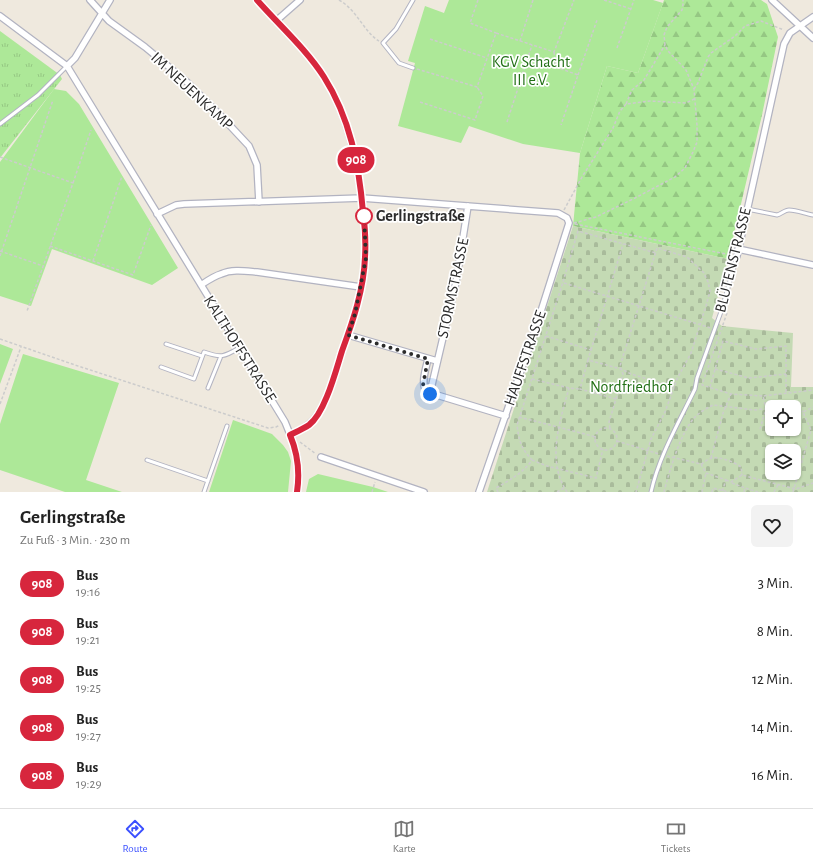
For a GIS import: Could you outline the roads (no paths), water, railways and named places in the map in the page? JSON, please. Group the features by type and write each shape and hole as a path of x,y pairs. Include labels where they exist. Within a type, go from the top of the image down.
{"street":[{"name":"IM NEUENKAMP","path":"90,0 109,21 145,47 187,82 249,146 257,166 259,202"},
{"path":"67,66 75,58 110,0"},
{"path":"257,0 324,76 337,100 350,133 356,157 365,232 366,258 355,314 322,407 309,425 290,435"},
{"path":"276,22 300,0"},
{"path":"772,0 813,38"},
{"path":"0,16 67,66 157,214 176,205 184,204 362,198 468,206"},
{"path":"800,26 813,17"},
{"name":"BLÜTENSTRASSE","path":"736,256 784,44 790,33 800,26"},
{"name":"HAUFFSTRASSE","path":"468,206 558,213 562,214 571,224 479,492"},
{"name":"STORMSTRASSE","path":"428,359 423,385 424,390 430,394 456,282 468,206"},
{"name":"KALTHOFFSTRASSE","path":"157,214 285,422 295,446 299,468 297,492"},
{"path":"738,249 813,265"},
{"path":"201,285 219,274 240,271 257,272 361,287"},
{"path":"348,335 437,361"},
{"path":"430,394 506,416"},
{"path":"321,457 424,492"}],"lane":[{"path":"413,0 396,28 383,43 398,63 413,68"},
{"path":"0,124 38,94 67,66"},
{"path":"747,209 777,215 789,210 813,215"},
{"name":"BLÜTENSTRASSE","path":"651,492 663,455 695,389 697,378 722,309 736,256"},
{"path":"166,344 202,356"},
{"path":"161,367 194,379 204,352 220,356 227,355 239,348"},
{"path":"208,388 220,356"},
{"path":"204,492 227,426"},
{"path":"147,460 208,481"}],"place":[{"name":"Gerlingstraße","path":"364,216"}],"park label":[{"name":"KGV Schacht III e.V.","path":"531,71"},
{"name":"Nordfriedhof","path":"631,387"}]}
